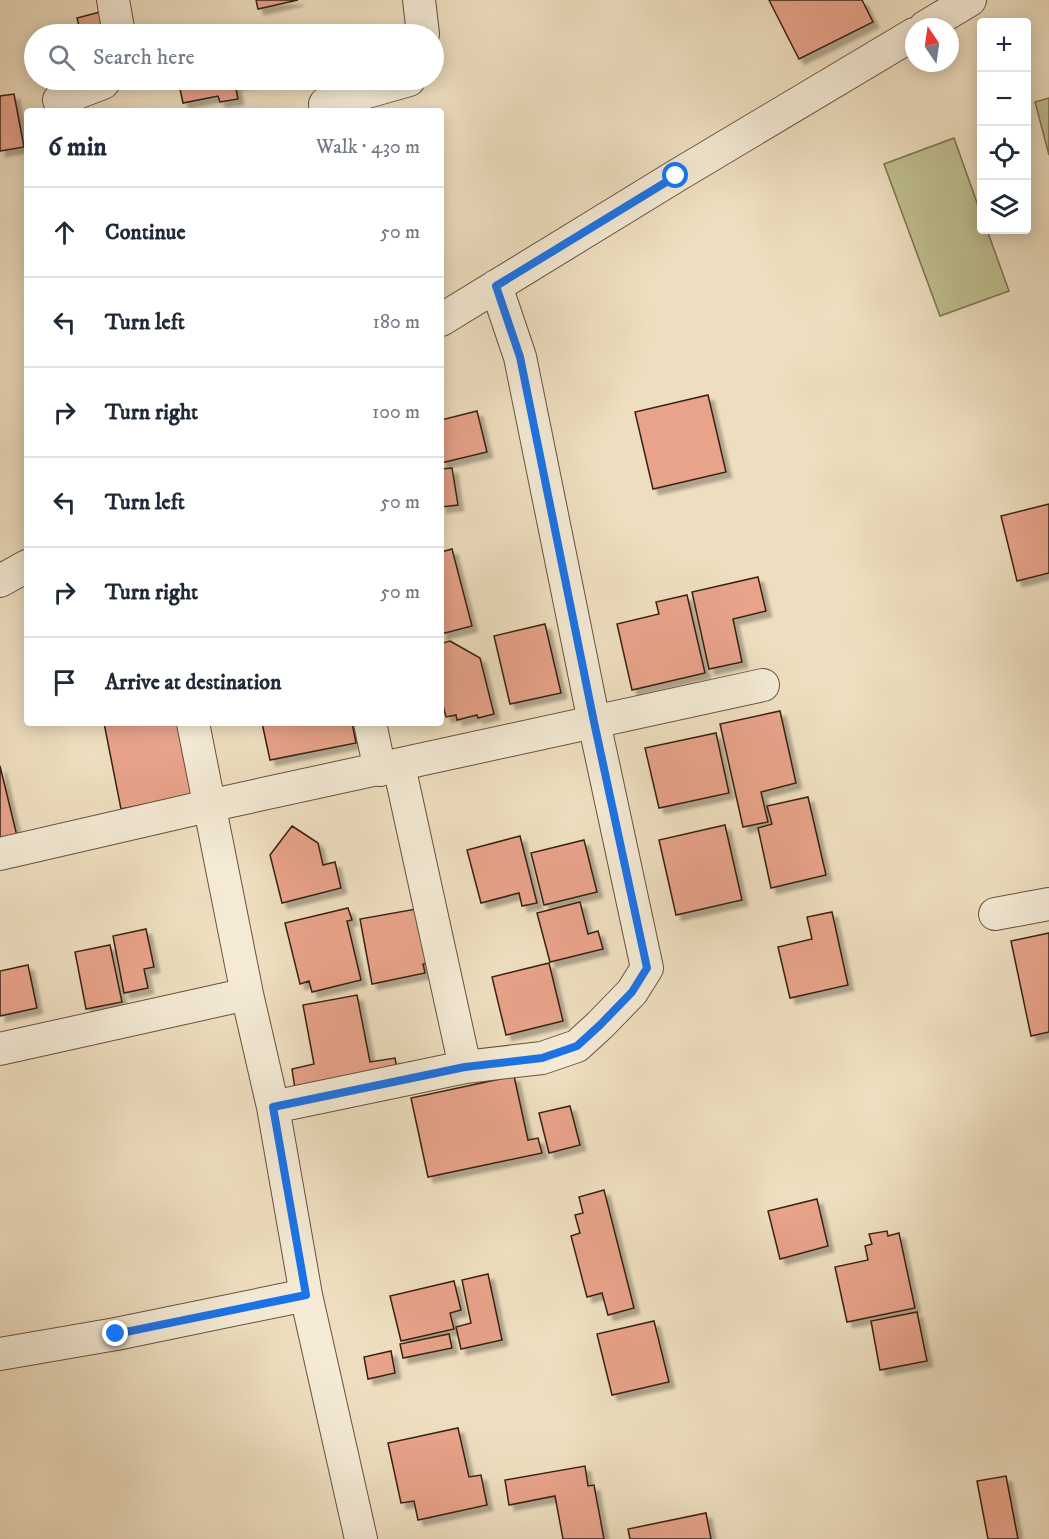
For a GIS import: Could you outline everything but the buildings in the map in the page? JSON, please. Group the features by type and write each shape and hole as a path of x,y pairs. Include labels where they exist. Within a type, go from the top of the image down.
{"street":[{"path":"113,0 117,24"},
{"path":"419,0 422,24"},
{"path":"940,18 970,0"},
{"path":"444,318 905,39"},
{"path":"59,100 85,90"},
{"path":"325,104 374,90"},
{"path":"273,1107 465,1067 542,1058 577,1046 632,992 647,968 594,722 520,357 496,286"},
{"path":"0,581 24,568"},
{"path":"0,854 208,806 763,685"},
{"path":"194,726 247,994 273,1107 306,1295 361,1539"},
{"path":"371,726 389,768 465,1067"},
{"path":"995,914 1049,904"},
{"path":"0,1049 247,994"},
{"path":"0,1354 116,1334 306,1295"}],"green space":[{"path":"1049,98 1049,155 1035,102"},
{"path":"954,138 977,203 977,234 988,234 1009,291 940,316 884,164"}],"route":[{"path":"116,1334 306,1295 273,1107 465,1067 542,1058 577,1046 632,992 647,968 594,722 520,357 496,286 676,176"}]}
